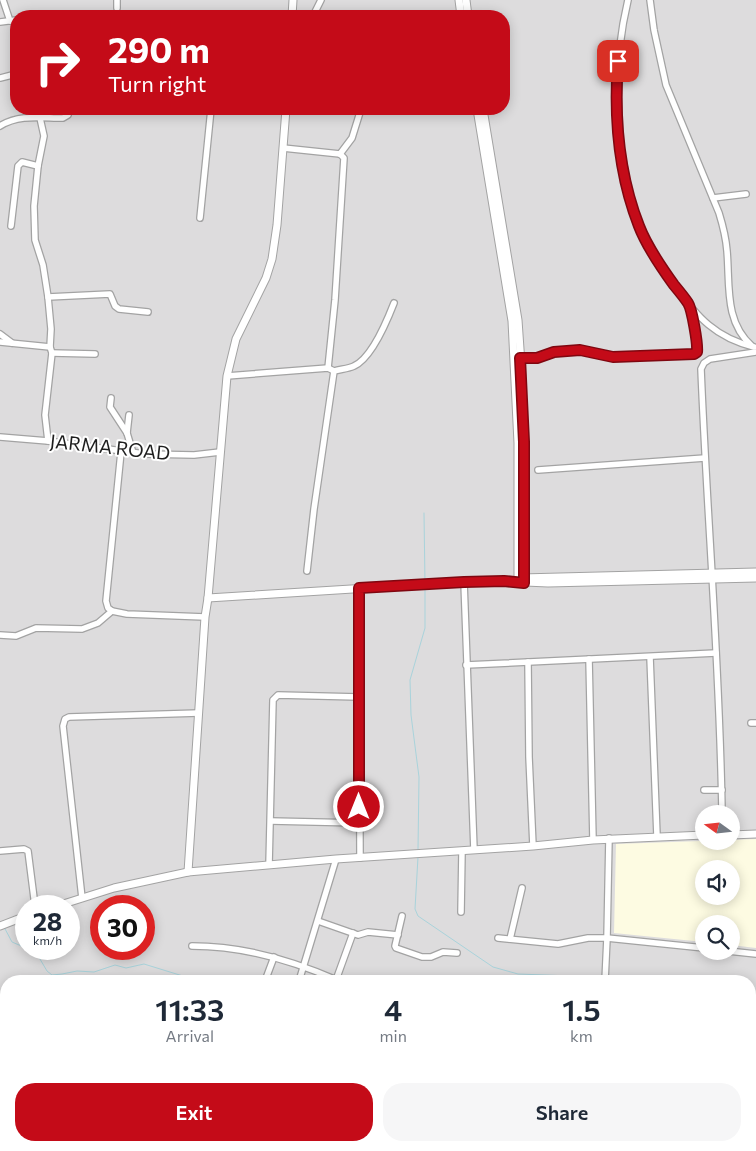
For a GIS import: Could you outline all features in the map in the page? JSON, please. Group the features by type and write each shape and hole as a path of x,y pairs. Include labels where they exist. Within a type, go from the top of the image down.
{"street":[{"path":"3,0 10,14"},
{"path":"117,0 117,8"},
{"path":"628,0 618,61 616,88 620,149 629,192 640,228 661,266 702,320 719,334 755,349"},
{"path":"650,0 666,85 724,229 734,322 745,340 755,349"},
{"path":"0,126 14,119 66,117 67,115"},
{"path":"200,218 210,115"},
{"path":"188,872 205,617 227,376 236,339 269,269 277,225 285,115"},
{"path":"340,154 352,138 359,115"},
{"path":"478,115 512,321 521,561 514,574 506,580"},
{"path":"484,115 518,320 524,442 521,580"},
{"path":"40,118 44,136 38,166 34,206 35,240 43,265 51,329 45,415 48,440"},
{"path":"282,148 340,154 344,158 335,300 328,368"},
{"path":"11,226 18,166 22,162 38,166"},
{"path":"713,198 746,194"},
{"path":"48,297 110,294 115,306 119,310 148,312"},
{"path":"227,376 328,368 334,371 355,366 368,352 384,328 394,303"},
{"path":"520,358 537,358 554,352 580,350 604,356 620,357 694,354 698,349 689,304"},
{"path":"0,334 12,343"},
{"path":"0,342 51,350 95,354"},
{"path":"722,805 702,366 710,359 755,349"},
{"path":"307,571 334,371"},
{"path":"111,398 110,407 126,433 133,453"},
{"path":"126,433 130,415"},
{"name":"JARMA ROAD","path":"0,437 48,440 133,453 194,455 220,452"},
{"path":"121,452 106,602 108,608 112,611 127,614 205,617"},
{"path":"538,470 705,458"},
{"path":"521,561 538,578"},
{"path":"208,598 506,580 712,577 756,572"},
{"path":"521,580 538,578 756,578"},
{"path":"464,582 474,850"},
{"path":"359,588 360,858"},
{"path":"0,635 16,636 36,628 82,629 98,623 112,611"},
{"path":"466,665 716,653"},
{"path":"650,657 657,836"},
{"path":"589,659 593,840"},
{"path":"528,662 529,757 533,846"},
{"path":"269,865 272,705 275,697 278,695 359,697"},
{"path":"199,712 69,717 65,719 63,726 82,898 134,883 188,872 336,859 533,846 609,838 695,835"},
{"path":"704,790 722,790"},
{"path":"270,820 360,823"},
{"path":"740,835 756,834"},
{"path":"605,975 608,938 609,838"},
{"path":"0,851 24,849 28,851 34,895"},
{"path":"461,912 462,851"},
{"path":"301,975 336,859"},
{"path":"510,939 522,888"},
{"path":"402,916 396,948 422,958 431,957 443,952 457,953"},
{"path":"0,926 15,920"},
{"path":"318,921 361,935 368,932 398,935"},
{"path":"340,975 353,933"},
{"path":"498,938 558,944 588,938 608,938 695,947"},
{"path":"192,946 226,946 274,958 325,975"},
{"path":"740,952 756,954"},
{"path":"268,975 274,958"}],"shaded area":[{"path":"0,0 756,0 756,975 0,975"},
{"path":"756,839 756,948 740,946 740,915 695,915 695,941 614,933 616,844 695,841 695,850 740,850 740,840"}],"waterway":[{"path":"424,513 425,583"},
{"path":"418,850 419,777 411,715 410,680 425,628 425,587"},
{"path":"418,857 415,909 418,916 493,967 518,974 544,975"},
{"path":"4,927 12,942 15,943"},
{"path":"41,960 47,971 52,975"},
{"path":"52,975 77,971 94,972 115,965 126,968 144,964 180,975"}],"route":[{"path":"359,807 359,588 464,582 504,581 524,583 524,442 520,358 537,358 554,352 580,350 604,356 628,358 694,354 697,352 689,304 661,266 640,228 630,201 620,149 616,88 618,61"}]}
